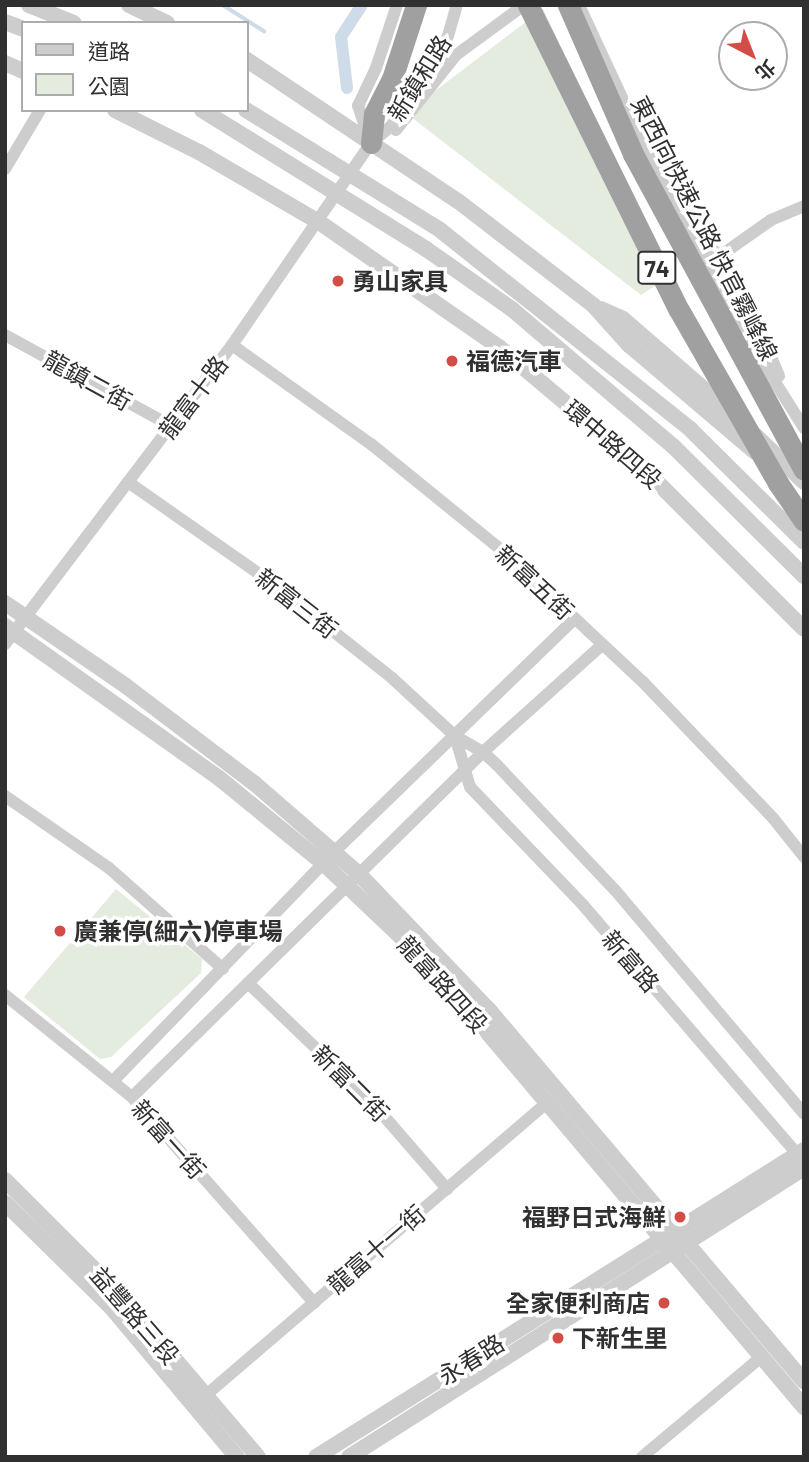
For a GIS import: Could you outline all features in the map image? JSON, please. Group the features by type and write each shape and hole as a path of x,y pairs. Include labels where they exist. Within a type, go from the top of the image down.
{"highway":[{"path":"370,143 374,114 392,79 416,5"},
{"name":"74","path":"526,5 679,310 778,483 804,521"},
{"name":"東西向快速公路 快官霧峰線","path":"568,5 633,154 804,470"}],"street":[{"path":"29,5 69,21"},
{"path":"129,5 163,21"},
{"path":"370,143 358,106 376,68 397,5"},
{"name":"新鎮和路","path":"370,143 391,126 410,100 442,47 457,5"},
{"path":"370,143 399,129 456,55 526,5"},
{"path":"579,5 657,173 692,231 756,352 804,428"},
{"path":"248,61 458,201 593,305 629,345 702,404 804,501"},
{"path":"5,63 21,70"},
{"path":"248,111 440,230 691,430 804,542"},
{"path":"5,169 39,112"},
{"name":"環中路四段","path":"119,112 199,152 319,222 499,347 646,471 804,629"},
{"name":"環中路四段","path":"205,112 426,249 544,335 673,446 804,576"},
{"name":"龍富十路","path":"8,634 26,616 232,345 319,222 370,143"},
{"path":"720,256 771,220 804,206"},
{"path":"692,231 720,256 750,303 784,393"},
{"path":"593,305 623,319 685,370 804,482"},
{"name":"龍鎮二街","path":"5,335 171,426"},
{"name":"新富五街","path":"232,345 371,444 505,554 643,682 763,808 804,857"},
{"name":"新富三街","path":"128,482 271,582 392,678 455,736"},
{"name":"龍富路四段","path":"5,603 137,694 335,851 354,880 547,1103 804,1382"},
{"path":"114,1080 323,863 574,618"},
{"name":"龍富路四段","path":"8,634 219,778 323,863 354,880 489,1010 673,1241 761,1357 804,1407"},
{"path":"132,1097 483,752 603,645"},
{"name":"新富路","path":"455,736 483,752 615,890 804,1114"},
{"name":"新富路","path":"455,736 470,787 583,905 802,1158"},
{"path":"5,796 109,868 223,969"},
{"name":"新富二街","path":"248,983 370,1100 447,1189"},
{"name":"新富一街","path":"5,995 132,1097 314,1303"},
{"name":"龍富十一街","path":"206,1395 547,1103"},
{"name":"永春路","path":"349,1457 802,1158"},
{"name":"益豐路三段","path":"5,1180 121,1296 258,1457"},
{"name":"益豐路三段","path":"5,1203 111,1307 237,1457"},
{"name":"永春路","path":"316,1457 673,1241"},
{"path":"642,1457 761,1357"}],"green space":[{"path":"543,9 670,276 641,295 406,113"},
{"path":"116,889 202,959 201,973 111,1057 100,1059 24,997"}],"waterway":[{"path":"223,5 264,31"},
{"path":"347,88 341,37 362,5"}],"place":[{"name":"勇山家具","path":"338,281"},
{"name":"福德汽車","path":"452,361"},
{"name":"廣兼停(細六)停車場","path":"60,931"},
{"name":"福野日式海鮮","path":"680,1217"},
{"name":"全家便利商店","path":"664,1303"},
{"name":"下新生里","path":"558,1338"}]}
